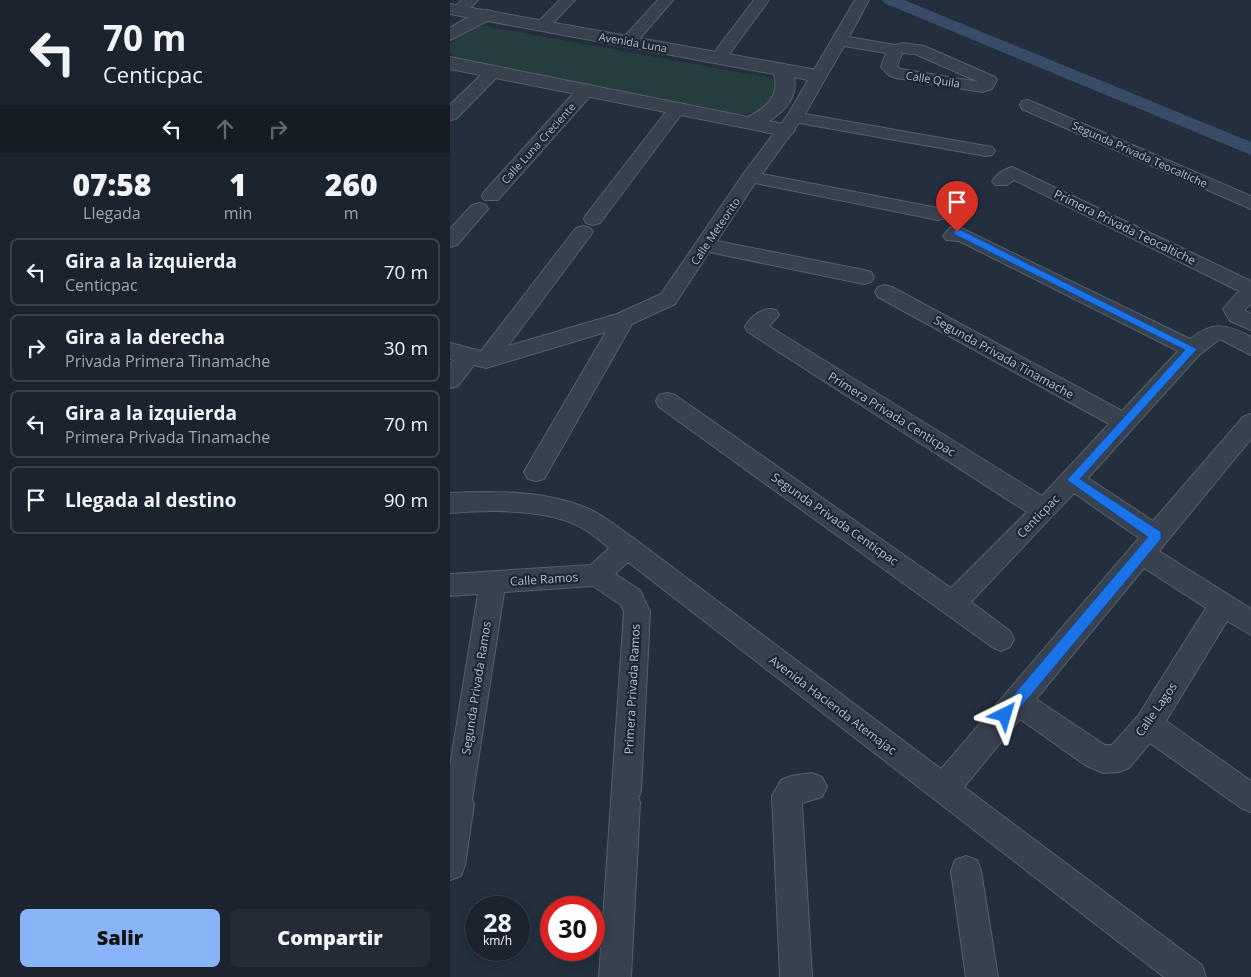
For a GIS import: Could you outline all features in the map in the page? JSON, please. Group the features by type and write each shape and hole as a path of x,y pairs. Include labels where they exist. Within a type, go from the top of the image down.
{"street":[{"path":"543,26 568,0"},
{"path":"628,41 666,0"},
{"path":"718,58 762,0"},
{"name":"Calle Meteorito","path":"468,356 624,320 668,299 750,177 790,123 862,0"},
{"name":"Avenida Luna","path":"460,6 488,16 817,76"},
{"path":"450,35 466,24 488,16"},
{"path":"837,44 893,54"},
{"name":"Calle Quila","path":"903,48 918,50 988,78 985,87 896,73 889,67 893,54 903,48"},
{"path":"450,63 750,123 790,123 986,151"},
{"path":"750,123 765,116 779,100 786,87 783,70"},
{"path":"450,115 493,72"},
{"name":"Calle Luna Creciente","path":"450,241 586,90"},
{"name":"Segunda Privada Teocaltiche","path":"1028,105 1251,203"},
{"path":"450,380 468,356 588,225 678,108"},
{"name":"Primera Privada Teocaltiche","path":"1001,182 1012,172 1251,291"},
{"path":"750,177 938,214"},
{"path":"953,236 957,232 1192,349"},
{"path":"706,245 864,277"},
{"path":"1251,291 1233,309 1238,316 1251,323"},
{"name":"Segunda Privada Tinamache","path":"885,292 1124,422"},
{"name":"Primera Privada Centicpac","path":"769,316 755,327 1044,510"},
{"path":"536,472 624,320"},
{"name":"Centicpac","path":"953,603 1044,510 1192,349 1212,332 1216,331 1224,332 1251,347"},
{"name":"Segunda Privada Centicpac","path":"667,401 953,603 1001,640"},
{"path":"943,789 1251,423"},
{"path":"1072,480 1222,606 1251,623"},
{"name":"Avenida Hacienda Atemajac","path":"450,503 507,503 551,508 574,513 603,529 1190,977"},
{"name":"Calle Ramos","path":"450,585 597,575 627,547"},
{"name":"Primera Privada Ramos","path":"597,575 630,598 636,612 615,977"},
{"name":"Segunda Privada Ramos","path":"450,865 493,583"},
{"name":"Calle Lagos","path":"1017,701 1102,759 1119,758 1148,725 1222,606"},
{"path":"1148,725 1251,798"},
{"path":"796,977 787,796 791,790 812,787"},
{"path":"966,871 982,977"}],"green space":[{"path":"473,24 777,79 779,88 771,101 762,110 736,114 457,59 450,52 450,45 462,30"}],"waterway":[{"path":"890,0 1251,149"}],"route":[{"path":"957,232 1192,349 1072,480 1156,536 1005,715"}]}
